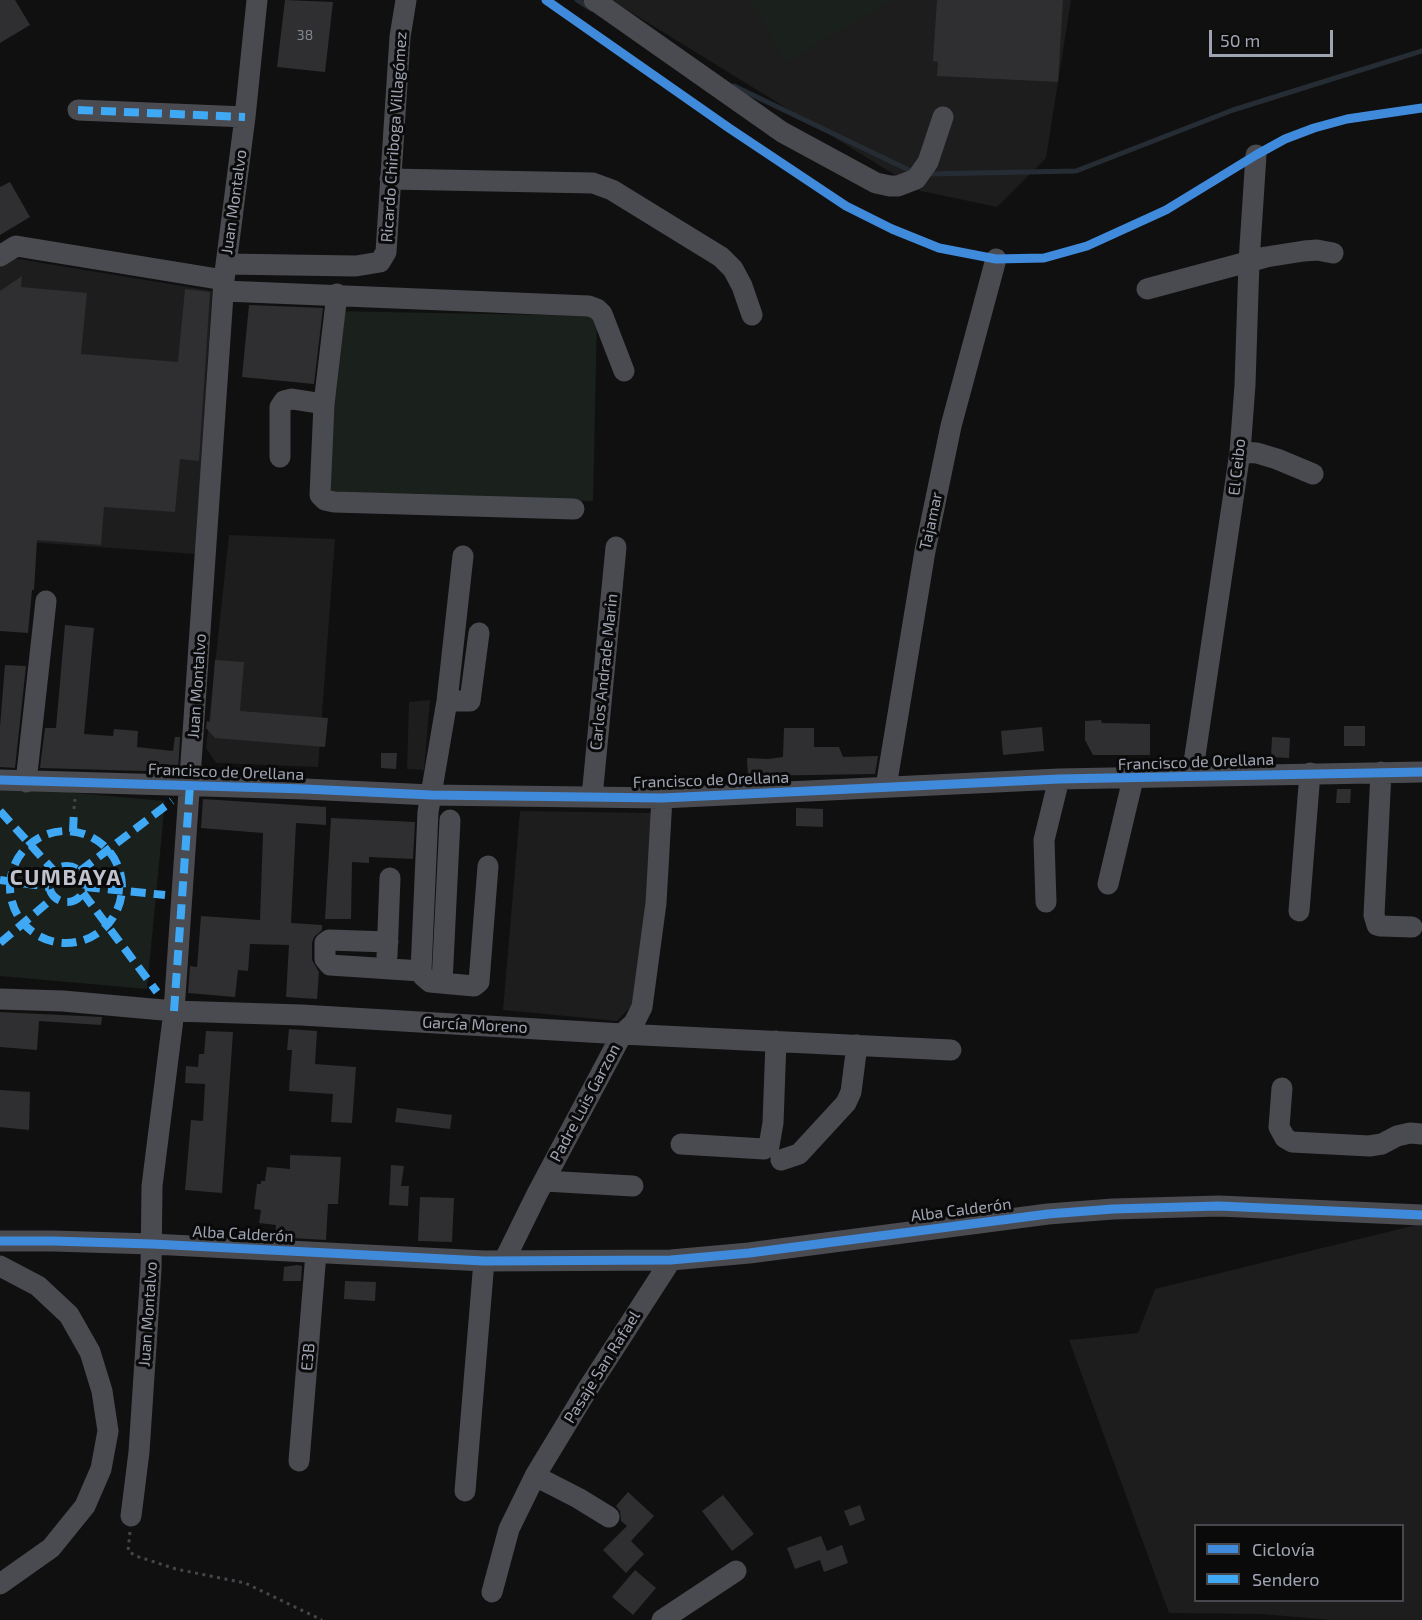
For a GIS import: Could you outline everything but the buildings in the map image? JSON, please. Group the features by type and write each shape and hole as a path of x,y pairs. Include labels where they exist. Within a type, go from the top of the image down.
{"street":[{"name":"Juan Montalvo","path":"131,1516 139,1452 152,1244 152,1186 174,1011 225,278 257,0"},
{"name":"Ricardo Chiriboga Villagómez","path":"225,278 380,262 386,252 400,37 406,0"},
{"path":"594,0 783,132 876,183 897,186 916,179 928,162 943,117"},
{"path":"78,110 245,117"},
{"name":"El Ceibo","path":"1192,776 1240,452 1256,155"},
{"path":"390,179 593,183 612,190 721,257 733,269 742,286 752,315"},
{"path":"0,256 16,246 337,294 589,306 602,314 624,371"},
{"path":"1147,289 1249,262 1304,251 1317,250 1333,253"},
{"name":"Tajamar","path":"886,787 925,551 951,426 996,259"},
{"path":"337,294 324,404 320,495 325,500 574,509"},
{"path":"280,457 280,407 284,401 292,399 324,404"},
{"path":"1240,452 1257,453 1277,459 1313,474"},
{"name":"Carlos Andrade Marin","path":"592,797 616,547"},
{"path":"463,556 447,701 431,795 421,971 426,980 474,986 479,982 488,866"},
{"path":"26,782 46,601"},
{"path":"447,701 470,701 478,633"},
{"path":"1381,772 1374,915 1377,925 1412,927"},
{"name":"Francisco de Orellana","path":"0,780 431,795 662,798 1059,779 1422,772"},
{"path":"1299,911 1310,773"},
{"path":"1046,902 1044,840 1059,779"},
{"path":"1108,884 1133,779"},
{"name":"Padre Luis Garzon","path":"465,1491 494,1261 544,1181 622,1034 634,1023 642,1007 656,903 662,798"},
{"path":"442,983 450,820"},
{"path":"387,969 390,878"},
{"path":"388,942 329,940 324,952 325,959 330,965 421,971"},
{"name":"García Moreno","path":"0,999 63,1001 174,1011 313,1016 951,1050"},
{"path":"681,1144 764,1149 769,1146 773,1123 776,1041"},
{"path":"781,1160 799,1154 846,1103 851,1092 857,1045"},
{"path":"1282,1088 1279,1127 1286,1138 1292,1142 1370,1146 1383,1144 1403,1135 1422,1134"},
{"path":"544,1181 633,1186"},
{"name":"Alba Calderón","path":"0,1241 152,1244 494,1261 671,1260 749,1253 1037,1216 1113,1209 1219,1206 1422,1215"},
{"name":"E3B","path":"299,1461 316,1253"},
{"name":"Pasaje San Rafael","path":"492,1592 509,1529 535,1476 587,1390 671,1260"},
{"path":"0,1266 38,1286 69,1314 90,1352 102,1391 108,1431 101,1469 85,1506 51,1548 0,1584"},
{"path":"535,1476 609,1516"},
{"path":"662,1620 735,1571"}],"path":[{"path":"131,1516 128,1551 136,1556 176,1569 245,1583 322,1620"}],"shaded area":[{"path":"611,0 1071,0 1046,158 997,207 921,191"},
{"path":"750,0 892,0 786,62"},
{"path":"0,256 212,291 196,554 0,540"},
{"path":"332,311 597,316 593,501 327,496"},
{"path":"229,535 335,539 318,767 216,763 206,748"},
{"path":"430,700 424,770 407,769 409,702"},
{"path":"0,786 165,801 147,989 0,976"},
{"path":"520,811 654,813 639,998 617,1021 503,1010"},
{"path":"1416,1225 1422,1226 1422,1620 1331,1620 1262,1614 1169,1613 1069,1340 1138,1333 1155,1289"}],"waterway":[{"path":"577,0 591,9"},
{"path":"927,174 1076,171 1233,110 1422,51"},
{"path":"734,86 915,173"}],"marked path":[{"path":"78,110 245,117"},
{"path":"174,1011 190,785"},
{"path":"80,871 172,801"},
{"path":"73,832 74,809"},
{"path":"0,811 54,871"},
{"path":"66,831 87,835 106,847 118,866 122,887 118,908 106,927 87,939 66,943 45,939 26,927 14,908 10,887 14,866 26,847 45,835 66,831"},
{"path":"67,866 80,871 85,884 80,897 67,902 54,897 49,884 54,871 67,866"},
{"path":"0,880 49,887"},
{"path":"85,887 165,895"},
{"path":"83,893 157,992"},
{"path":"0,943 54,897"}],"cycle path":[{"path":"546,0 729,128 846,206 892,229 939,248 996,259 1044,258 1087,246 1166,210 1285,139 1347,119 1422,108"},
{"path":"0,780 431,795 662,798 1059,779 1422,772"},
{"path":"0,1241 152,1244 484,1261 671,1260 749,1253 1048,1214 1113,1209 1219,1206 1422,1215"}],"district":[{"name":"CUMBAYA","path":"66,878"}]}
